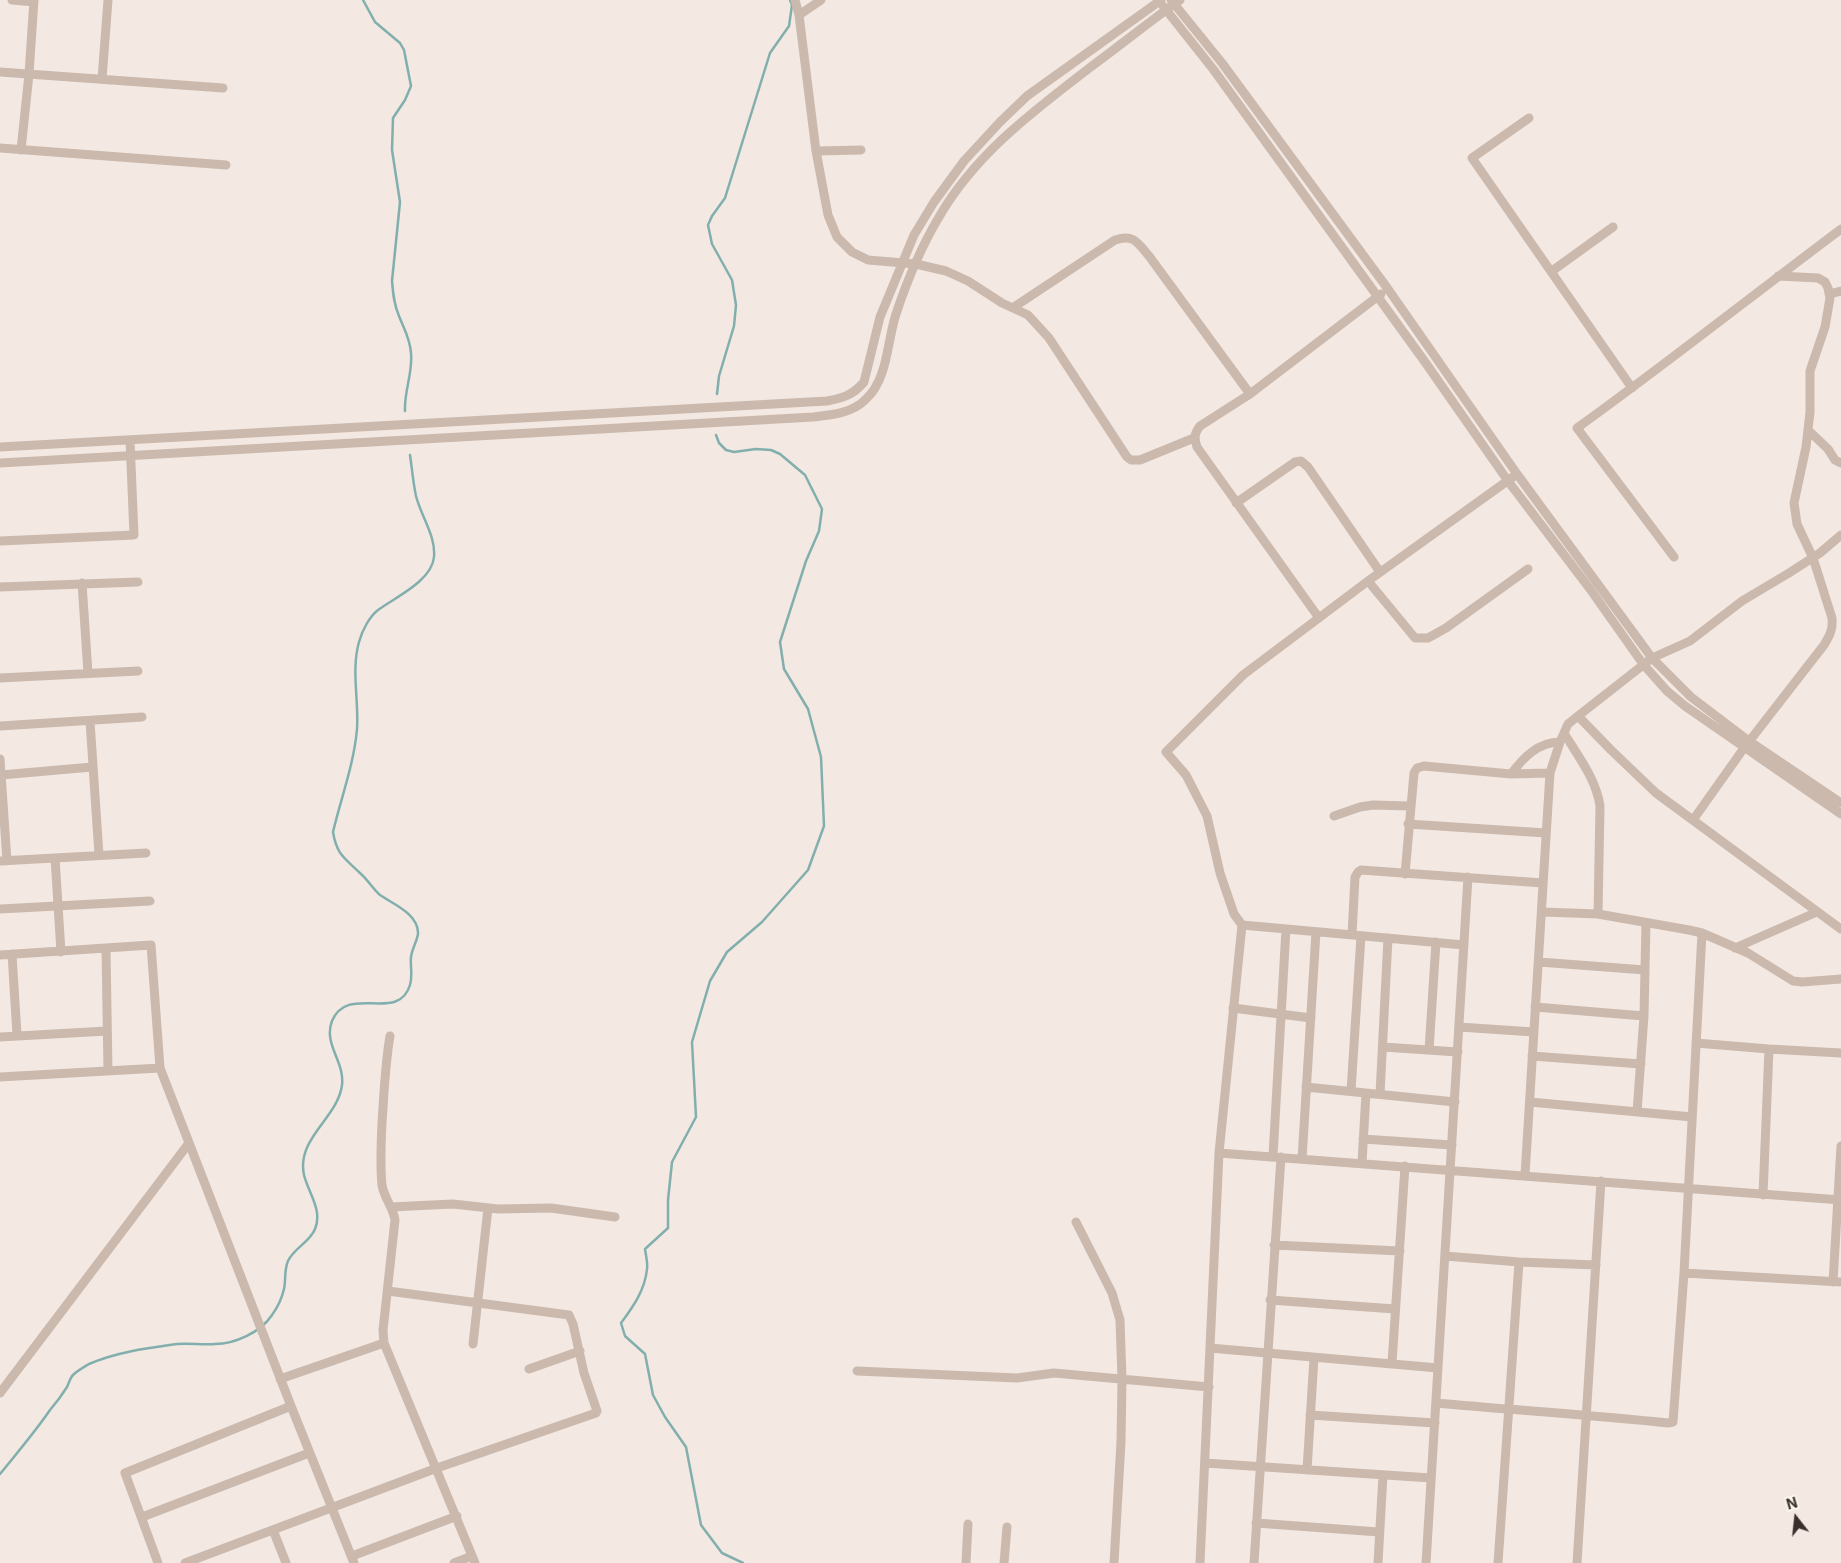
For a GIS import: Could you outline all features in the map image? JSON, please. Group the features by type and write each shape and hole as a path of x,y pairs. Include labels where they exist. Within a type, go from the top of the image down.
{"street":[{"path":"12,0 34,1 21,150"},
{"path":"102,79 108,0"},
{"path":"795,0 799,15 816,150 828,215 837,238 852,252 868,260 916,264 946,271 968,281 1002,303 1028,315 1049,338 1127,458 1140,460 1194,438"},
{"path":"799,15 821,0"},
{"path":"0,447 302,432 827,401 851,395 864,382 880,317 914,234 934,202 964,161 1027,96 1160,0 1299,187 1508,481 1553,541 1594,586 1652,658 1691,697 1747,744 1841,814"},
{"path":"0,463 813,417 828,415 855,407 866,400 875,389 881,375 896,314 916,264 939,216 961,184 1002,138 1027,116 1166,10 1175,1 1388,289 1517,474 1562,535 1643,664 1685,706 1841,804"},
{"path":"1213,69 1222,63"},
{"path":"0,72 223,88"},
{"path":"1246,117 1256,111"},
{"path":"1529,118 1472,158 1632,388"},
{"path":"0,148 226,165"},
{"path":"816,150 861,150"},
{"path":"1299,187 1306,180"},
{"path":"1552,271 1613,227"},
{"path":"1674,557 1577,428 1841,229"},
{"path":"1014,307 1115,240 1126,236 1134,239 1149,256 1250,394"},
{"path":"1693,820 1747,744 1832,632 1832,618 1812,558 1797,524 1794,503 1808,430 1810,371 1826,321 1829,294 1825,282 1818,278 1778,276"},
{"path":"1319,618 1196,447 1194,438 1200,426 1250,394 1388,289"},
{"path":"1829,294 1841,291"},
{"path":"1425,362 1434,355"},
{"path":"495,420 497,434"},
{"path":"1808,430 1828,449 1835,460 1841,463"},
{"path":"302,432 304,445"},
{"path":"0,541 134,535 130,440"},
{"path":"1236,503 1295,462 1301,461 1308,467 1380,572"},
{"path":"1200,1563 1219,1153 1242,926 1234,914 1220,873 1208,816 1186,775 1166,752 1242,675 1380,572 1517,474"},
{"path":"1553,541 1562,535"},
{"path":"1525,1175 1550,773 1568,724 1643,664 1690,641 1742,601 1812,558 1841,535"},
{"path":"1368,581 1416,638 1422,639 1428,638 1446,628 1528,569"},
{"path":"0,587 138,582"},
{"path":"82,583 88,673"},
{"path":"0,678 138,671"},
{"path":"1685,706 1691,697"},
{"path":"1578,716 1656,792 1841,929"},
{"path":"0,726 142,717"},
{"path":"90,721 99,855"},
{"path":"1564,733 1595,784 1599,798 1598,914"},
{"path":"1511,774 1522,759 1530,753 1552,742 1560,742"},
{"path":"0,759 3,861 146,853"},
{"path":"1405,874 1414,773 1420,766 1511,774 1550,773"},
{"path":"1,775 92,767"},
{"path":"1334,816 1360,807 1373,805 1410,806"},
{"path":"1408,824 1546,833"},
{"path":"55,858 61,952"},
{"path":"1351,1091 1357,935 1355,877 1358,872 1364,870 1544,883"},
{"path":"1426,1563 1468,877"},
{"path":"0,909 150,901"},
{"path":"1542,912 1598,914 1702,933 1748,953 1793,981 1841,979"},
{"path":"1735,948 1817,912"},
{"path":"1637,1112 1644,1016 1646,923"},
{"path":"1242,926 1464,945"},
{"path":"1254,1563 1274,1245 1281,1013 1286,929"},
{"path":"1302,1159 1316,932"},
{"path":"1436,1403 1588,1415 1668,1424 1673,1422 1684,1272 1702,933"},
{"path":"1380,1094 1388,938"},
{"path":"1429,1050 1436,942"},
{"path":"0,955 151,945 160,1068 290,1406 353,1560 457,1516"},
{"path":"106,949 108,1071"},
{"path":"12,954 17,1036"},
{"path":"1538,962 1645,970"},
{"path":"1535,1007 1644,1016"},
{"path":"1234,1008 1312,1018"},
{"path":"1459,1027 1534,1032"},
{"path":"0,1037 107,1031"},
{"path":"390,1036 385,1063 381,1140 382,1184 386,1201 391,1206 395,1220 383,1330 384,1343 474,1559 454,1563"},
{"path":"1696,1043 1841,1053"},
{"path":"1383,1047 1458,1052"},
{"path":"1763,1195 1769,1049"},
{"path":"1532,1056 1641,1064"},
{"path":"0,1077 160,1068"},
{"path":"1306,1087 1455,1102"},
{"path":"1362,1163 1366,1093"},
{"path":"1530,1102 1692,1118"},
{"path":"1363,1139 1452,1144"},
{"path":"0,1393 190,1144"},
{"path":"1684,1272 1837,1282 1841,1146"},
{"path":"1219,1153 1839,1200"},
{"path":"1392,1364 1405,1166"},
{"path":"1577,1563 1588,1415 1601,1181"},
{"path":"391,1206 453,1204 514,1210 551,1208 615,1217"},
{"path":"473,1344 488,1208"},
{"path":"1076,1222 1112,1293 1120,1320 1122,1379 1114,1563"},
{"path":"1274,1245 1400,1251"},
{"path":"1445,1256 1519,1262 1596,1264"},
{"path":"1498,1563 1519,1262"},
{"path":"185,1563 437,1468 596,1413 596,1406 584,1372 573,1324 569,1315 388,1291"},
{"path":"1270,1300 1395,1309"},
{"path":"280,1378 384,1343"},
{"path":"1210,1348 1438,1368"},
{"path":"529,1368 580,1351"},
{"path":"1307,1470 1314,1358"},
{"path":"857,1371 1017,1378 1054,1373 1209,1387"},
{"path":"158,1563 126,1473 290,1406"},
{"path":"1310,1414 1435,1423"},
{"path":"142,1517 310,1453"},
{"path":"1205,1464 1431,1478"},
{"path":"1378,1563 1384,1475"},
{"path":"1256,1523 1379,1532"},
{"path":"966,1563 968,1524"},
{"path":"1004,1563 1007,1527"},
{"path":"273,1530 286,1563"}],"waterway":[{"path":"363,0 375,22 400,43 404,50 411,86 405,100 393,118 392,150 400,202 392,285 396,308 408,338 411,353 411,368 405,411"},
{"path":"717,394 719,376 734,326 736,305 732,280 712,244 708,225 725,198 770,53 789,26 792,5 790,0"},
{"path":"716,435 719,443 726,450 734,452 756,449 771,450 780,454 805,475 822,509 819,531 806,561 780,642 784,669 808,709 821,757 824,826 808,870 762,922 727,952 710,981 692,1042 696,1117 672,1162 668,1200 668,1228 645,1249 647,1267 644,1284 634,1304 621,1323 625,1336 645,1354 653,1395 665,1417 686,1447 701,1525 722,1553 743,1563"},
{"path":"0,1474 59,1399 72,1376 89,1364 121,1353 155,1347 177,1344 231,1342 247,1336 261,1327 272,1315 281,1299 288,1261 294,1252 313,1234 317,1215 304,1175 303,1162 311,1139 333,1108 339,1097 342,1085 342,1077 330,1037 332,1021 339,1010 349,1005 361,1003 384,1004 395,1002 404,996 411,981 411,957 418,934 417,927 410,915 380,895 364,876 342,856 333,832 350,768 357,729 355,674 360,638 366,624 375,613 411,588 427,574 432,566 434,557 431,534 416,496 410,455"}]}
